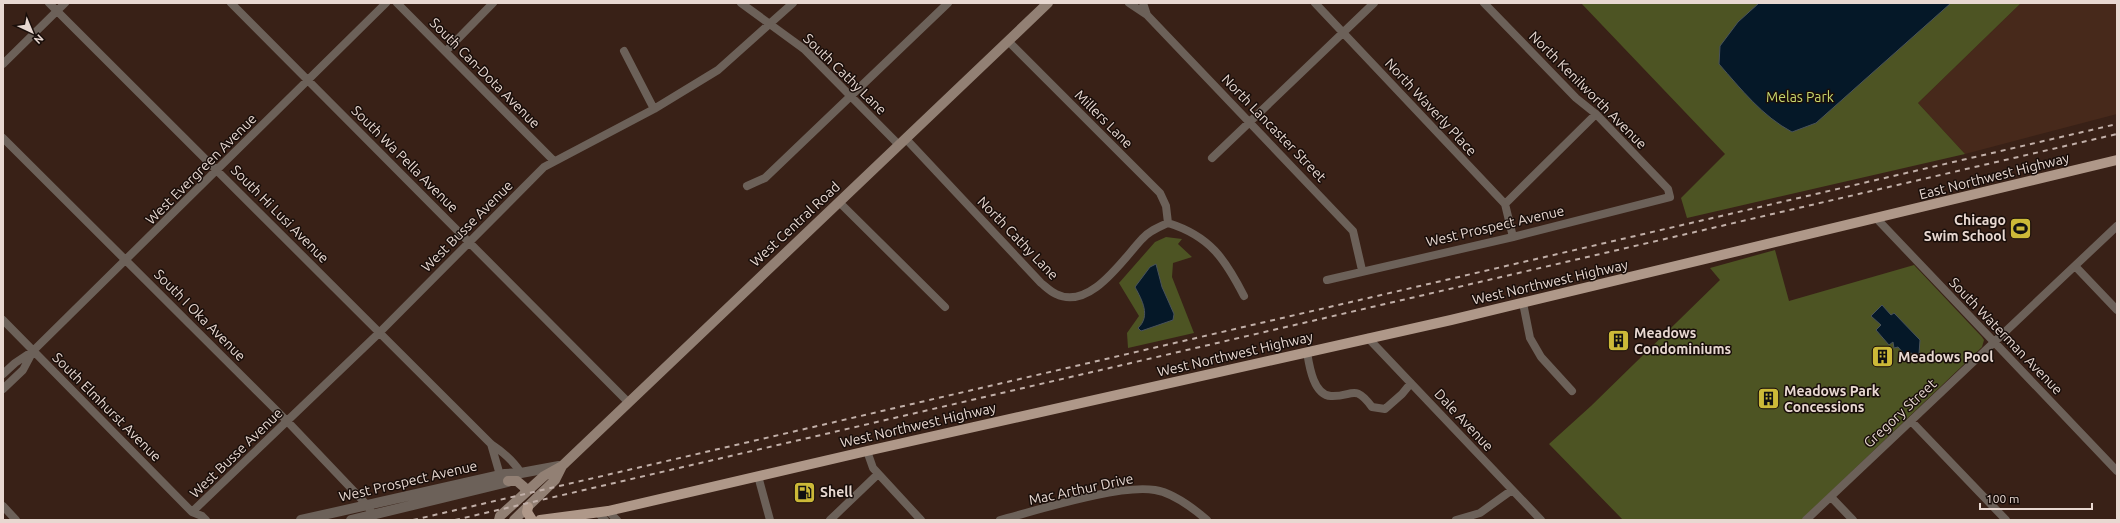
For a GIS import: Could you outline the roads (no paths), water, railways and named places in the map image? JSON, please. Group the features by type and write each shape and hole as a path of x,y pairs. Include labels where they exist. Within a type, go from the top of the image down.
{"main road":[{"name":"West Central Road","path":"499,520 544,476 562,466 1048,3"},
{"name":"East Northwest Highway","path":"1877,219 2117,160"},
{"name":"West Northwest Highway","path":"579,520 758,476 1523,303 1877,219"},
{"name":"West Central Road","path":"514,520 555,480 562,466"},
{"path":"504,478 517,481 524,487 526,492"},
{"path":"528,507 527,512 532,520"},
{"name":"West Northwest Highway","path":"540,520 604,514"}],"street":[{"name":"South Hi Lusi Avenue","path":"49,3 491,444 503,452 521,473"},
{"path":"3,64 65,3"},
{"name":"South Wa Pella Avenue","path":"231,3 470,241 628,402"},
{"name":"West Evergreen Avenue","path":"3,374 15,363 33,351 127,261 386,3"},
{"name":"South Can-Dota Avenue","path":"397,3 554,161"},
{"path":"446,51 493,3"},
{"name":"South Cathy Lane","path":"741,3 804,49 851,96 902,142"},
{"name":"West Busse Avenue","path":"192,516 287,421 379,333 544,167 654,109 718,70 793,3"},
{"path":"747,186 765,178 948,3"},
{"name":"North Lancaster Street","path":"1129,3 1147,15 1353,231 1362,270"},
{"name":"North Lancaster Street","path":"1143,3 1147,15"},
{"name":"North Waverly Place","path":"1315,3 1505,204 1513,237"},
{"path":"1212,158 1374,3"},
{"name":"North Kenilworth Avenue","path":"1484,3 1576,98 1596,114 1668,189 1670,197"},
{"name":"Millers Lane","path":"1008,41 1160,193 1166,206 1168,223"},
{"path":"624,51 654,109"},
{"path":"1505,204 1596,114"},
{"name":"South I Oka Avenue","path":"3,138 287,421 367,505 373,515"},
{"name":"North Cathy Lane","path":"902,142 1042,283 1055,294 1068,298 1075,297 1097,286 1113,273 1143,237 1168,223"},
{"name":"West Prospect Avenue","path":"1327,280 1362,270 1513,237 1670,197"},
{"path":"839,202 946,307"},
{"name":"South Waterman Avenue","path":"1877,219 2117,471"},
{"path":"1168,223 1187,229 1217,252 1228,266 1244,296"},
{"name":"Gregory Street","path":"1806,520 2117,226"},
{"path":"2075,266 2117,310"},
{"path":"1523,303 1530,338 1541,357 1572,391"},
{"name":"South Elmhurst Avenue","path":"3,320 192,516 202,516 206,520"},
{"name":"Dale Avenue","path":"1368,338 1541,520"},
{"name":"West Evergreen Avenue","path":"3,390 23,370 33,351"},
{"path":"1307,352 1312,379 1324,393 1330,396 1350,392 1359,394 1364,396 1372,407 1385,409 1402,394 1411,383"},
{"path":"1911,421 2006,520"},
{"name":"South Hi Lusi Avenue","path":"491,444 504,478"},
{"path":"867,451 869,461 878,474 921,520"},
{"name":"West Prospect Avenue","path":"351,520 521,473 562,466"},
{"path":"830,520 878,474"},
{"path":"758,476 770,520"},
{"name":"West Prospect Avenue","path":"301,520 367,505 504,478"},
{"name":"Mac Arthur Drive","path":"1000,520 1096,496 1132,489 1156,490 1184,501 1207,520"},
{"path":"1456,520 1480,513 1512,490"},
{"path":"1831,497 1853,520"},
{"path":"3,506 16,520"},
{"path":"604,514 618,520"}],"water":[{"path":"1759,3 1951,3 1816,123 1792,132 1781,126 1762,110 1719,64 1720,46 1738,22"},
{"path":"1156,264 1162,287 1174,314 1173,320 1141,331 1138,328 1142,323 1145,313 1135,287 1150,267"},
{"path":"1882,305 1891,315 1894,313 1920,340 1919,354 1917,356 1911,353 1905,355 1898,347 1894,348 1893,342 1889,345 1876,330 1881,325 1871,316"}],"railway":[{"path":"413,520 2117,124"},
{"path":"455,520 2117,134"}],"place":[{"name":"Chicago Swim School","path":"2021,228"},
{"name":"Meadows Condominiums","path":"1618,341"},
{"name":"Meadows Pool","path":"1882,357"},
{"name":"Meadows Park Concessions","path":"1768,399"},
{"name":"Shell","path":"805,492"}],"park label":[{"name":"Melas Park","path":"1800,97"}]}
